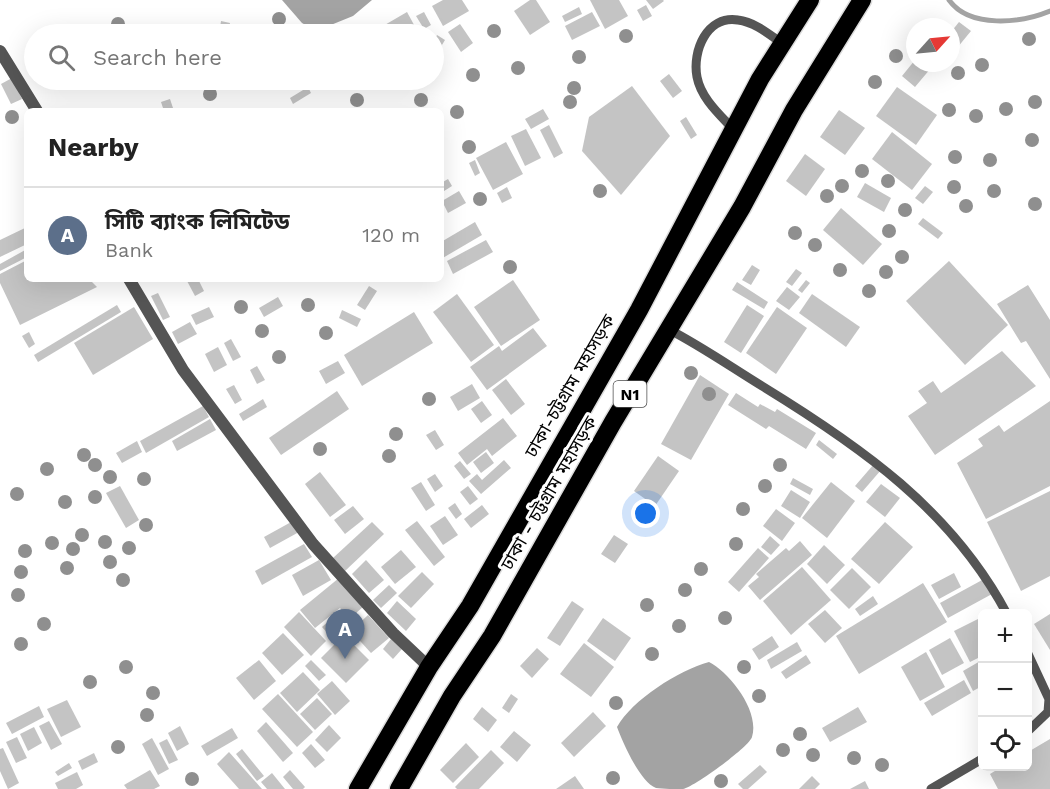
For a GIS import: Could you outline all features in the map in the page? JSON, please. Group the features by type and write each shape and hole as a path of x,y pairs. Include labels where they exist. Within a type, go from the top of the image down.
{"highway":[{"name":"ঢাকা-চট্টগ্রাম মহাসড়ক","path":"358,789 429,667 470,606 639,310 733,129 810,0"},
{"name":"ঢাকা - চট্টগ্রাম মহাসড়ক","path":"399,789 452,696 492,636 668,329 742,207 794,110 862,0"}],"street":[{"path":"0,51 24,90"},
{"path":"24,90 35,108"},
{"path":"131,282 183,370 313,543 385,625 429,667"}],"lane":[{"path":"733,129 707,101 697,78 695,55 704,35 719,22 738,20 758,27 783,44"},
{"path":"668,329 714,354 836,432 904,484 968,551 992,585 1004,609"},
{"path":"1032,663 1049,699 1048,712 1032,727"},
{"path":"931,789 978,761"}],"shaded area":[{"path":"282,0 372,0 353,16 333,24 302,23"},
{"path":"709,662 726,675 741,694 752,716 752,737 732,757 689,787 683,789 656,788 638,770 617,727 633,707 657,687 684,672"}],"building":[{"path":"443,0 462,0 469,11 444,25 432,6"},
{"path":"530,0 536,0 550,22 530,35 514,11"},
{"path":"590,0 619,0 628,16 605,29"},
{"path":"646,0 663,0 664,1 653,9"},
{"path":"646,5 652,16 643,21 637,10"},
{"path":"579,7 582,14 565,22 562,16"},
{"path":"407,12 414,24 386,24"},
{"path":"424,12 430,24 421,24 416,16"},
{"path":"592,12 600,26 572,40 565,26"},
{"path":"960,23 971,31 960,44"},
{"path":"460,24 473,43 461,52 448,32"},
{"path":"906,71 928,72 915,87 902,76"},
{"path":"669,74 682,91 673,98 660,81"},
{"path":"12,78 22,99 11,104 1,84"},
{"path":"632,86 670,136 621,195 582,151 589,117"},
{"path":"897,87 937,115 916,145 876,116"},
{"path":"303,90 310,90 311,93 293,104 290,98"},
{"path":"170,99 173,108 163,108 161,102"},
{"path":"543,109 549,119 531,129 525,119"},
{"path":"839,110 865,128 845,155 820,137"},
{"path":"686,117 697,135 691,139 680,121"},
{"path":"549,125 563,153 554,158 540,130"},
{"path":"526,129 541,158 525,166 511,136"},
{"path":"892,132 932,164 912,190 872,159"},
{"path":"506,142 523,174 493,190 476,158"},
{"path":"805,154 825,169 806,196 786,181"},
{"path":"475,160 480,173 475,176 469,163"},
{"path":"448,179 452,186 444,191 444,181"},
{"path":"865,183 891,198 884,212 857,197"},
{"path":"925,186 933,192 923,204 915,198"},
{"path":"507,187 512,198 502,203 497,193"},
{"path":"459,191 466,203 448,213 444,200"},
{"path":"841,208 882,244 863,265 823,230"},
{"path":"923,218 943,233 938,239 918,224"},
{"path":"475,222 482,235 444,257 444,240"},
{"path":"24,228 24,245 0,257 0,240"},
{"path":"486,240 493,252 453,274 447,261"},
{"path":"24,251 24,259 0,271 0,264"},
{"path":"949,261 1008,325 965,365 906,301"},
{"path":"24,262 24,282 92,282 97,287 20,325 0,283 0,274"},
{"path":"752,265 760,270 751,285 742,280"},
{"path":"796,269 802,273 792,286 786,282"},
{"path":"513,280 540,320 501,346 474,307"},
{"path":"806,280 810,283 802,293 798,290"},
{"path":"188,282 200,282 204,291 195,296"},
{"path":"737,282 768,302 764,309 732,290"},
{"path":"1028,285 1050,320 1050,379 1026,341 1021,343 997,304"},
{"path":"369,286 377,291 365,310 357,305"},
{"path":"787,287 800,297 789,310 776,301"},
{"path":"158,293 170,317 163,320 151,296"},
{"path":"457,294 494,345 471,362 433,312"},
{"path":"812,294 860,327 846,347 799,313"},
{"path":"278,297 283,306 264,317 259,308"},
{"path":"117,305 121,312 38,362 34,355"},
{"path":"747,305 764,316 741,353 724,342"},
{"path":"134,307 153,339 93,375 74,343"},
{"path":"209,307 214,317 196,325 191,315"},
{"path":"777,307 807,328 776,374 746,353"},
{"path":"342,310 361,319 357,327 339,318"},
{"path":"414,312 433,343 362,386 344,355"},
{"path":"190,322 197,334 178,344 172,332"},
{"path":"533,328 547,346 487,390 470,367 499,346 502,351"},
{"path":"29,332 35,344 29,348 22,336"},
{"path":"231,339 241,357 233,361 224,343"},
{"path":"218,347 227,365 214,372 205,354"},
{"path":"1002,351 1036,386 935,455 908,416 927,403 918,391 933,381 941,393"},
{"path":"338,361 345,373 326,384 319,371"},
{"path":"257,366 265,380 257,384 250,370"},
{"path":"700,375 729,394 691,460 661,444"},
{"path":"506,379 525,404 511,415 492,390"},
{"path":"472,384 480,398 458,411 450,397"},
{"path":"234,385 242,400 235,404 226,389"},
{"path":"337,391 349,409 281,455 269,438"},
{"path":"736,393 758,407 760,404 775,412 777,409 816,433 806,449 769,426 766,429 728,405"},
{"path":"263,399 267,407 243,421 239,414"},
{"path":"482,401 492,415 481,423 471,409"},
{"path":"1050,401 1050,486 986,519 957,463 983,446 978,439 999,425 1004,432"},
{"path":"203,406 209,417 146,453 140,441"},
{"path":"503,418 517,436 492,456 487,449 467,465 458,453"},
{"path":"210,419 216,430 177,451 172,441"},
{"path":"435,430 444,445 436,450 426,435"},
{"path":"819,440 837,454 833,459 816,445"},
{"path":"137,441 142,452 122,463 116,453"},
{"path":"486,452 494,463 481,473 473,462"},
{"path":"658,456 679,471 655,506 634,491"},
{"path":"504,460 511,468 481,494 469,481 477,474 482,480"},
{"path":"460,461 471,474 464,479 454,466"},
{"path":"874,464 881,470 862,492 855,486"},
{"path":"320,472 346,505 330,517 305,484"},
{"path":"435,474 443,486 435,492 427,479"},
{"path":"793,478 813,489 810,495 790,484"},
{"path":"421,482 435,505 426,511 411,488"},
{"path":"831,482 855,501 827,538 802,518"},
{"path":"881,484 900,498 885,517 866,502"},
{"path":"120,486 139,520 126,528 106,493"},
{"path":"468,486 478,499 470,505 460,492"},
{"path":"791,490 810,502 800,518 781,506"},
{"path":"1050,491 1050,576 1021,591 987,522"},
{"path":"455,503 462,514 456,519 448,508"},
{"path":"482,505 489,514 471,528 464,519"},
{"path":"353,506 364,519 345,534 334,520"},
{"path":"776,509 795,523 782,541 763,526"},
{"path":"445,516 458,535 443,545 430,526"},
{"path":"293,521 299,532 270,548 264,537"},
{"path":"417,521 445,557 434,566 405,530"},
{"path":"372,522 384,534 345,571 333,558"},
{"path":"885,522 913,547 879,584 851,559"},
{"path":"614,535 628,544 615,563 601,554"},
{"path":"770,536 780,545 771,555 761,547"},
{"path":"800,541 812,555 760,600 748,586 759,577 756,574 786,548 789,551"},
{"path":"304,544 312,557 262,585 255,571"},
{"path":"824,545 845,565 827,584 807,564"},
{"path":"758,548 769,558 739,592 728,582"},
{"path":"401,550 416,567 395,584 381,567"},
{"path":"319,560 331,580 303,596 292,575"},
{"path":"366,560 384,580 369,593 352,574"},
{"path":"802,567 831,600 791,635 763,601"},
{"path":"852,568 871,587 849,609 830,590"},
{"path":"422,572 434,584 411,608 398,596"},
{"path":"954,573 961,587 939,599 931,585"},
{"path":"339,578 363,607 349,619 340,608 315,628 300,610"},
{"path":"984,579 992,594 948,618 940,603"},
{"path":"923,583 947,622 859,674 836,636"},
{"path":"389,585 397,593 381,608 373,600"},
{"path":"873,596 878,604 860,616 855,609"},
{"path":"397,601 416,619 406,631 387,613"},
{"path":"572,601 584,609 560,646 547,638"},
{"path":"825,610 842,628 825,643 808,624"},
{"path":"299,612 326,641 311,656 284,627"},
{"path":"339,612 347,622 330,636 322,627"},
{"path":"1050,614 1050,650 1034,624"},
{"path":"368,615 389,638 371,653 351,631"},
{"path":"603,618 631,638 615,661 587,641"},
{"path":"978,619 978,658 970,662 954,631"},
{"path":"283,633 304,655 282,675 262,653"},
{"path":"344,635 369,660 346,683 321,658"},
{"path":"772,636 779,647 759,660 752,649"},
{"path":"950,638 964,663 942,675 929,650"},
{"path":"391,639 402,649 393,659 383,649"},
{"path":"797,642 802,651 771,669 767,660"},
{"path":"584,643 614,667 591,697 560,674"},
{"path":"537,648 549,659 532,678 520,666"},
{"path":"926,652 945,687 920,701 901,667"},
{"path":"806,655 811,663 786,679 781,672"},
{"path":"259,660 276,681 254,700 236,678"},
{"path":"311,660 326,675 319,681 305,666"},
{"path":"978,662 978,688 973,691 963,671"},
{"path":"303,672 320,690 297,712 280,693"},
{"path":"964,680 971,693 932,716 924,703"},
{"path":"332,681 350,701 335,715 317,694"},
{"path":"278,694 313,732 297,747 262,709"},
{"path":"511,694 518,699 509,713 502,708"},
{"path":"317,698 332,714 315,730 300,714"},
{"path":"67,700 81,727 61,737 47,709"},
{"path":"39,706 44,717 12,734 6,723"},
{"path":"482,707 497,720 488,732 473,719"},
{"path":"858,707 867,722 830,742 822,728"},
{"path":"593,712 606,726 574,757 561,743"},
{"path":"49,721 62,744 51,750 39,726"},
{"path":"266,722 293,753 283,762 257,731"},
{"path":"329,725 341,738 327,752 315,740"},
{"path":"180,726 189,744 177,751 168,733"},
{"path":"34,727 42,743 28,751 20,734"},
{"path":"232,728 238,738 207,756 201,746"},
{"path":"514,731 531,745 517,762 500,747"},
{"path":"17,737 27,758 16,763 6,742"},
{"path":"152,738 169,769 158,775 142,744"},
{"path":"167,739 178,760 169,764 159,743"},
{"path":"1050,739 1050,789 998,789 990,774 995,771 1032,771 1032,750"},
{"path":"466,743 479,757 453,783 440,770"},
{"path":"311,744 325,760 315,768 302,753"},
{"path":"3,748 19,783 8,789 0,771 0,749"},
{"path":"242,749 264,776 257,781 236,754"},
{"path":"491,750 504,763 479,789 457,789 455,787"},
{"path":"229,752 262,789 239,789 217,764"},
{"path":"94,753 98,762 82,770 78,761"},
{"path":"69,763 72,768 58,776 55,772"},
{"path":"760,765 767,772 748,789 743,789 738,784"},
{"path":"150,770 160,786 154,789 127,789 124,785"},
{"path":"290,770 305,787 303,789 293,789 283,777"},
{"path":"77,772 83,785 76,789 58,789 55,783"},
{"path":"272,773 285,789 267,789 261,782"},
{"path":"575,776 584,789 556,789"},
{"path":"812,776 820,784 815,789 799,789"},
{"path":"865,781 869,789 850,789"}],"waterway":[{"path":"949,0 970,16 996,21 1025,18 1050,11"}],"place":[{"name":"সিটি ব্যাংক লিমিটেড","path":"345,659"}]}
